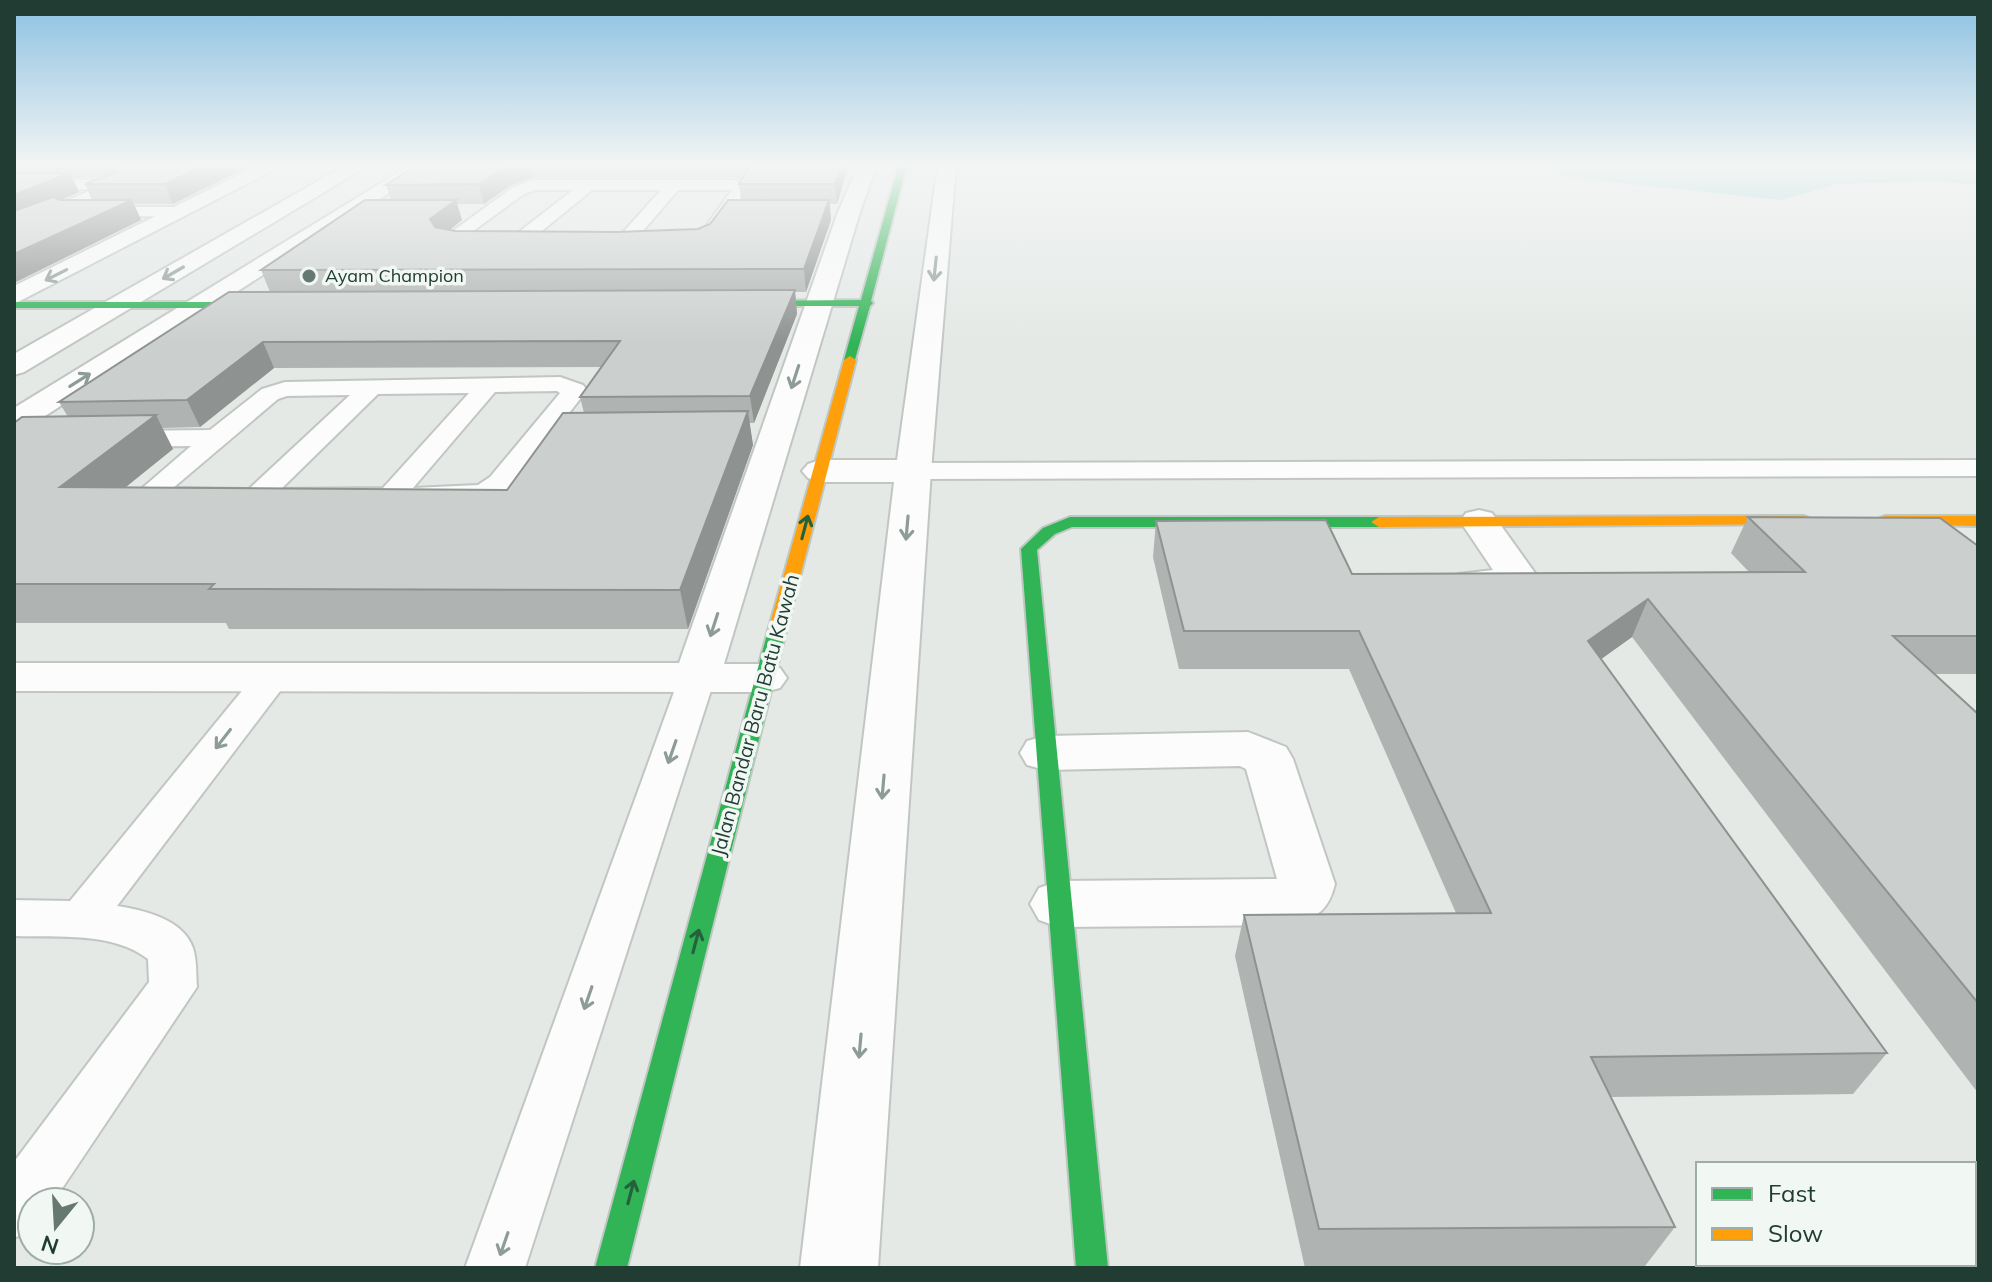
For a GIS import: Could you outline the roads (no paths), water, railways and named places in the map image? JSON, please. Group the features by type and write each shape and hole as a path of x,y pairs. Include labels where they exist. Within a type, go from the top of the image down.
{"street":[{"path":"14,296 157,224"},
{"path":"175,246 216,224"},
{"path":"14,366 259,224"},
{"path":"19,434 201,305 330,224"},
{"path":"697,678 760,434 819,303 838,224"},
{"name":"Jalan Bandar Baru Batu Kawah","path":"611,1268 764,678 888,224"},
{"path":"839,1268 913,471 940,224"},
{"path":"64,305 106,283"},
{"path":"724,304 868,303"},
{"path":"20,315 64,305 280,305"},
{"path":"820,471 913,471"},
{"path":"1479,521 1521,582"},
{"path":"1092,1268 1029,549 1049,531 1070,522 1827,521"},
{"path":"1859,521 1978,521"},
{"path":"1906,521 1954,558"},
{"path":"1444,584 1565,582"},
{"path":"14,677 764,678"},
{"path":"1045,753 1248,749 1260,753 1268,759 1307,884 1304,895 1294,902 1059,904"}],"lane":[{"path":"472,224 448,241 462,245 513,246 694,244 705,240 721,224"},
{"path":"513,246 540,224"},
{"path":"620,246 640,224"},
{"path":"560,384 575,390 500,483 488,491 468,496 171,498 154,490 270,394 285,389 489,385 560,384"},
{"path":"390,497 489,385"},
{"path":"256,498 372,387"},
{"path":"539,436 570,436"},
{"path":"92,440 216,438"},
{"path":"913,471 1978,468"},
{"path":"81,920 272,678"},
{"path":"495,1268 697,678"},
{"path":"14,918 81,920 141,928 171,950 173,987 14,1209"}],"place":[{"name":"Ayam Champion","path":"309,276"}]}
